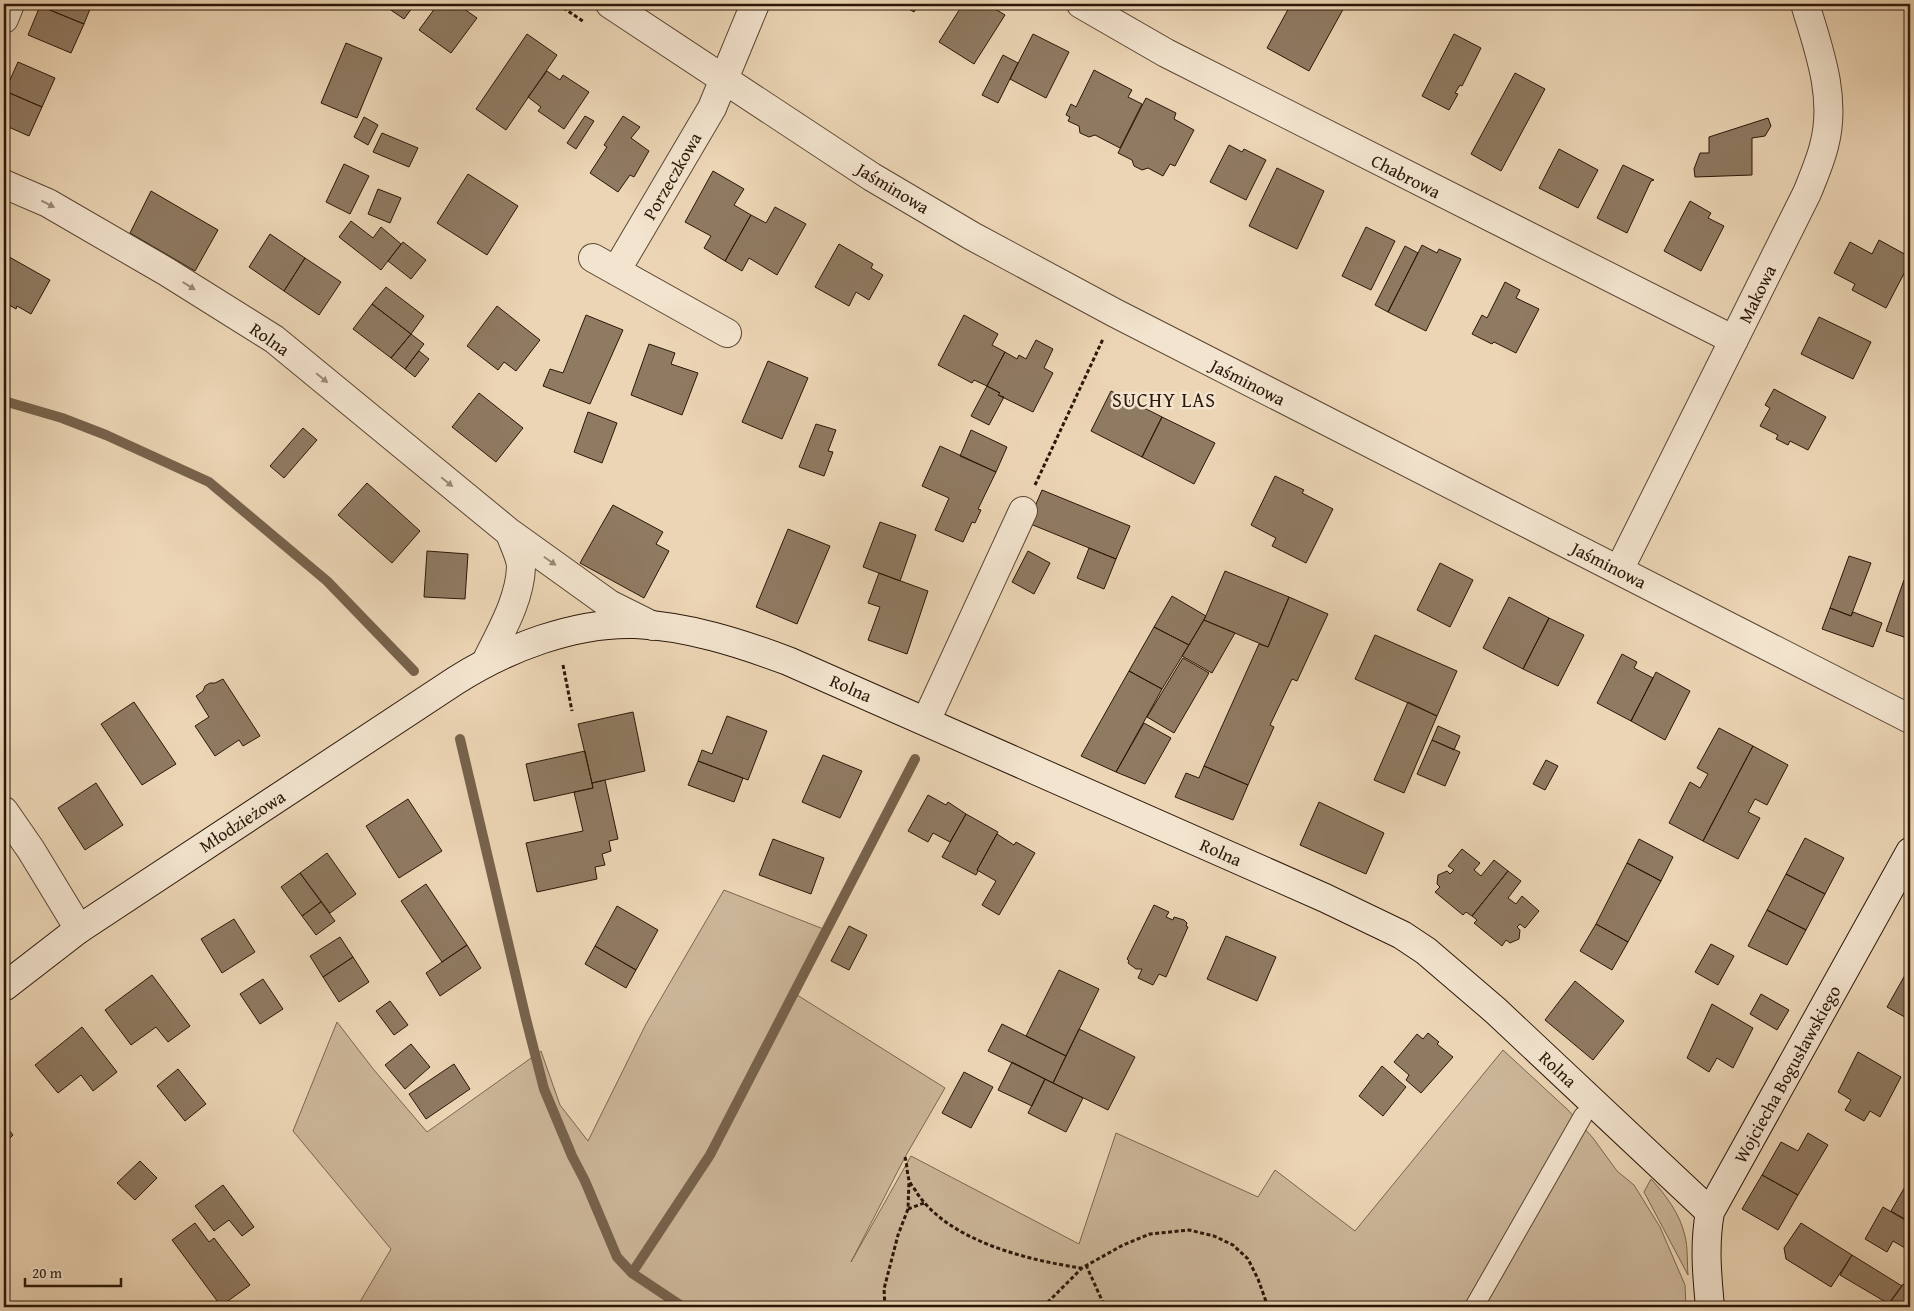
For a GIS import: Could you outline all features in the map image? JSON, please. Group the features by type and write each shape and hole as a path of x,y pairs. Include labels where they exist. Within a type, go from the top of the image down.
{"street":[{"path":"4,19 10,4"},
{"name":"Jaśminowa","path":"610,4 872,177 972,236 1115,313 1910,719"},
{"name":"Porzeczkowa","path":"727,333 605,265 712,108 755,4"},
{"name":"Chabrowa","path":"1082,4 1174,58 1734,340"},
{"name":"Makowa","path":"1619,570 1807,193 1825,145 1829,109 1825,69 1805,4"},
{"name":"Rolna","path":"4,184 57,208 167,272 274,339 510,533 609,604 653,626"},
{"path":"926,721 1023,511"},
{"path":"486,662 507,619 516,594 521,565 510,533"},
{"name":"Rolna","path":"486,662 514,650 558,636 608,626 653,626 704,635 770,654 1325,898 1402,935 1426,951 1496,1011 1710,1212"},
{"name":"Młodzieżowa","path":"4,987 79,929 486,662"},
{"path":"4,811 31,850 79,929"},
{"name":"Wojciecha Bogusławskiego","path":"1710,1307 1705,1255 1706,1233 1710,1212 1910,852"}],"lane":[{"path":"1474,1307 1584,1116"}],"path":[{"path":"1023,511 1104,335"},
{"path":"558,636 572,711"},
{"path":"885,1307 884,1289 898,1235 908,1209 909,1180 905,1157"},
{"path":"909,1180 924,1203 956,1228 999,1250 1035,1260 1082,1268"},
{"path":"908,1209 924,1203"},
{"path":"1043,1307 1082,1268 1123,1245 1150,1234 1190,1230 1214,1236 1233,1245 1248,1258 1267,1306"},
{"path":"1086,1266 1105,1307"}],"shaded area":[{"path":"724,890 826,930 794,993 945,1088 905,1157 851,1262 911,1156 1079,1244 1116,1133 1258,1197 1275,1170 1355,1231 1503,1050 1568,1110 1593,1138 1617,1171 1634,1185 1660,1227 1685,1285 1686,1307 357,1307 391,1249 293,1131 337,1022 374,1070 427,1132 541,1051 560,1105 588,1141 646,1024"},
{"path":"1651,1179 1672,1205 1680,1220 1687,1245 1688,1275 1644,1192"}],"building":[{"path":"41,4 92,4 84,24 40,6"},
{"path":"382,4 415,4 404,19"},
{"path":"438,4 457,4 477,18 451,53 419,30"},
{"path":"900,4 919,4 914,12"},
{"path":"963,4 987,4 1005,15 974,64 939,42"},
{"path":"1291,4 1346,4 1309,71 1267,48"},
{"path":"40,6 84,24 71,53 28,35"},
{"path":"527,34 557,55 506,130 476,109"},
{"path":"1033,34 1069,52 1046,98 1010,79"},
{"path":"1454,34 1481,48 1462,86 1460,85 1455,93 1458,94 1449,110 1422,96"},
{"path":"346,43 382,58 357,118 321,103"},
{"path":"1003,55 1018,63 998,103 982,95"},
{"path":"18,62 55,78 42,107 5,91"},
{"path":"1094,70 1132,90 1128,97 1142,104 1120,148 1095,135 1089,137 1080,133 1079,126 1068,121 1070,117 1066,115 1071,104 1076,107"},
{"path":"547,71 560,80 563,75 589,92 564,129 538,111 541,107 528,97"},
{"path":"1515,73 1545,89 1501,171 1471,154"},
{"path":"5,91 42,107 29,136 4,125"},
{"path":"1146,98 1176,113 1174,119 1194,130 1175,166 1170,164 1163,176 1148,168 1142,170 1134,166 1132,160 1118,153"},
{"path":"585,116 594,121 576,149 567,143"},
{"path":"623,116 640,127 631,138 649,151 634,177 630,175 618,192 590,173 607,147 604,145"},
{"path":"364,117 378,125 368,145 354,137"},
{"path":"1768,118 1771,126 1765,136 1752,138 1752,175 1695,177 1694,169 1700,153 1709,153 1709,137"},
{"path":"382,133 418,148 409,167 373,152"},
{"path":"1229,145 1242,152 1244,149 1266,160 1246,200 1210,182"},
{"path":"1559,149 1598,170 1578,208 1539,188"},
{"path":"344,164 369,176 350,214 326,202"},
{"path":"1623,165 1654,180 1651,181 1627,233 1597,218"},
{"path":"1277,168 1324,191 1297,249 1249,226"},
{"path":"713,171 744,189 734,205 751,215 725,261 704,248 711,236 685,222"},
{"path":"468,174 518,206 487,255 437,223"},
{"path":"378,189 401,198 390,223 368,214"},
{"path":"151,191 218,230 195,271 130,233"},
{"path":"1690,201 1711,213 1708,218 1724,226 1701,271 1664,251"},
{"path":"775,207 806,224 777,275 749,258 742,271 725,261 751,215 766,223"},
{"path":"351,221 373,238 381,227 401,244 381,270 339,237"},
{"path":"1366,227 1395,241 1371,290 1342,276"},
{"path":"270,234 305,258 284,291 249,267"},
{"path":"1879,240 1910,257 1910,262 1886,308 1852,290 1855,284 1834,273 1850,242 1872,254"},
{"path":"403,242 426,260 411,279 388,261"},
{"path":"839,244 873,264 871,268 883,275 869,300 856,292 849,306 815,287"},
{"path":"1422,245 1437,253 1439,249 1461,259 1426,331 1388,312"},
{"path":"1405,246 1418,253 1388,312 1375,305"},
{"path":"4,254 50,280 31,314 17,306 16,309 4,302"},
{"path":"305,258 341,282 319,315 284,291"},
{"path":"1505,282 1520,290 1516,298 1539,309 1516,353 1472,334 1482,315 1487,318"},
{"path":"386,287 424,316 411,334 372,304"},
{"path":"372,304 411,334 391,358 353,329"},
{"path":"497,306 540,340 516,371 504,362 498,370 467,346"},
{"path":"586,315 623,330 590,404 543,386 550,369 563,373"},
{"path":"964,315 998,334 992,345 1005,352 987,386 974,380 972,383 938,365"},
{"path":"1819,317 1871,342 1853,379 1801,354"},
{"path":"411,334 424,344 405,369 391,358"},
{"path":"1036,340 1053,349 1044,368 1053,373 1033,412 998,395 1000,393 987,386 1005,352 1017,359 1019,355 1026,359"},
{"path":"649,344 675,353 671,364 698,373 682,415 631,395"},
{"path":"419,351 429,359 415,377 405,369"},
{"path":"768,361 808,378 782,439 742,422"},
{"path":"987,386 1000,393 998,395 1004,397 989,425 971,416"},
{"path":"1774,389 1826,417 1808,450 1790,441 1788,445 1776,439 1778,435 1760,426 1770,408 1765,405"},
{"path":"1111,391 1162,417 1142,457 1091,431"},
{"path":"479,393 523,428 496,462 452,427"},
{"path":"588,412 617,423 602,463 574,452"},
{"path":"1162,417 1215,443 1194,484 1142,457"},
{"path":"816,424 836,430 828,451 833,452 824,476 799,467"},
{"path":"303,428 317,440 284,478 270,466"},
{"path":"971,430 1007,447 996,472 960,456"},
{"path":"940,446 996,472 978,509 981,510 975,523 972,522 963,542 935,530 949,498 922,486"},
{"path":"1275,476 1304,490 1302,493 1333,509 1306,563 1272,546 1276,538 1251,525"},
{"path":"367,483 420,531 392,563 338,515"},
{"path":"1042,490 1130,526 1116,559 1028,523"},
{"path":"613,505 663,532 656,544 669,551 644,598 580,563"},
{"path":"880,522 916,535 900,581 863,567"},
{"path":"788,529 830,546 797,624 756,607"},
{"path":"1089,548 1116,559 1104,589 1077,578"},
{"path":"427,551 468,554 465,599 424,597"},
{"path":"1028,551 1050,563 1034,594 1012,582"},
{"path":"1849,556 1871,563 1851,616 1830,608"},
{"path":"1440,563 1473,580 1450,627 1417,610"},
{"path":"1225,571 1289,597 1268,647 1204,620"},
{"path":"879,573 928,591 907,654 868,640 880,607 868,603"},
{"path":"1904,580 1910,582 1910,639 1886,631"},
{"path":"1172,596 1206,616 1189,645 1154,627"},
{"path":"1289,597 1328,614 1297,681 1292,679 1270,725 1274,727 1248,785 1204,766 1259,644 1268,647"},
{"path":"1509,597 1549,618 1523,669 1483,648"},
{"path":"1830,608 1851,616 1853,612 1882,623 1873,647 1822,629"},
{"path":"1549,618 1584,635 1558,686 1523,669"},
{"path":"1204,620 1235,633 1212,673 1182,656"},
{"path":"1154,627 1189,645 1162,689 1129,671"},
{"path":"1375,635 1457,671 1437,716 1355,679"},
{"path":"1622,654 1637,662 1634,668 1653,678 1631,721 1597,703"},
{"path":"1183,658 1209,673 1174,733 1147,717"},
{"path":"1129,671 1162,689 1116,772 1081,756"},
{"path":"1656,672 1690,691 1665,740 1631,721"},
{"path":"223,679 260,736 243,746 239,740 215,756 195,726 209,717 196,696 203,691 205,686"},
{"path":"134,702 176,764 142,785 101,724"},
{"path":"1408,702 1437,716 1404,793 1374,780"},
{"path":"633,712 645,771 592,783 578,724"},
{"path":"727,716 767,731 748,780 698,761 702,750 712,754"},
{"path":"1144,723 1171,738 1145,784 1116,772"},
{"path":"1438,726 1460,736 1454,750 1432,740"},
{"path":"1719,728 1753,746 1703,841 1669,823 1690,782 1700,788 1708,774 1697,768"},
{"path":"1432,740 1460,752 1445,786 1417,774"},
{"path":"1753,746 1788,765 1767,805 1755,799 1748,812 1760,818 1738,859 1703,841"},
{"path":"585,751 593,788 534,801 526,764"},
{"path":"823,755 862,771 840,818 802,802"},
{"path":"1546,760 1558,766 1545,790 1533,784"},
{"path":"698,761 743,778 734,802 688,785"},
{"path":"1204,766 1248,785 1233,820 1175,797 1186,773 1199,778"},
{"path":"605,780 618,839 609,841 611,851 602,854 605,865 595,867 597,879 537,892 526,843 583,831 574,792 593,788 592,783"},
{"path":"96,783 123,825 85,850 58,808"},
{"path":"928,795 946,805 948,802 966,814 950,842 933,833 928,842 908,831"},
{"path":"408,799 442,851 399,878 366,826"},
{"path":"1319,802 1384,833 1366,874 1300,845"},
{"path":"966,814 998,832 976,875 942,857"},
{"path":"997,834 1014,845 1016,842 1035,853 999,915 982,905 996,881 977,870"},
{"path":"1805,838 1844,858 1825,894 1786,874"},
{"path":"773,839 824,858 811,894 759,875"},
{"path":"1639,839 1673,857 1661,881 1627,863"},
{"path":"1462,849 1480,863 1474,870 1481,876 1494,860 1508,871 1472,916 1466,912 1463,915 1435,892 1440,887 1437,884 1438,875 1447,871 1450,874 1454,870 1448,866"},
{"path":"327,853 356,894 330,913 300,873"},
{"path":"1627,863 1661,881 1628,942 1596,924"},
{"path":"1508,871 1521,881 1508,898 1516,904 1522,896 1539,911 1525,928 1520,924 1517,927 1520,930 1519,939 1510,943 1506,940 1502,946 1474,923 1477,920 1472,916"},
{"path":"300,873 321,902 302,916 281,887"},
{"path":"1786,874 1825,894 1806,930 1767,910"},
{"path":"426,884 467,945 442,962 401,901"},
{"path":"321,902 335,921 316,935 302,916"},
{"path":"1154,905 1169,912 1166,917 1173,920 1174,917 1184,920 1188,927 1166,977 1159,974 1153,985 1138,978 1142,969 1136,969 1128,963 1127,959"},
{"path":"617,906 658,930 636,970 595,946"},
{"path":"1767,910 1806,930 1787,965 1748,946"},
{"path":"234,919 255,952 222,973 201,939"},
{"path":"1596,924 1628,942 1612,970 1580,951"},
{"path":"849,926 867,935 849,970 831,961"},
{"path":"1226,936 1276,957 1257,1001 1207,979"},
{"path":"340,937 353,957 323,977 310,956"},
{"path":"1711,944 1734,956 1718,985 1695,972"},
{"path":"467,945 481,968 440,996 426,973"},
{"path":"595,946 636,970 626,988 585,964"},
{"path":"353,957 369,982 339,1002 323,977"},
{"path":"1910,968 1910,1020 1887,1007"},
{"path":"1059,970 1099,989 1066,1056 1026,1036"},
{"path":"152,975 190,1026 168,1042 156,1027 131,1045 105,1010"},
{"path":"263,979 283,1009 260,1024 240,994"},
{"path":"1575,981 1624,1021 1593,1060 1545,1020"},
{"path":"1761,994 1789,1010 1777,1030 1750,1014"},
{"path":"390,1001 408,1025 394,1035 376,1011"},
{"path":"1712,1004 1753,1028 1733,1068 1717,1058 1709,1072 1687,1058"},
{"path":"1002,1024 1066,1056 1053,1083 988,1051"},
{"path":"82,1027 117,1072 93,1091 81,1075 58,1093 35,1065"},
{"path":"1079,1029 1135,1057 1108,1110 1053,1083"},
{"path":"1428,1033 1439,1042 1437,1044 1453,1057 1421,1093 1406,1080 1409,1075 1394,1062 1417,1034 1423,1039"},
{"path":"411,1044 430,1067 405,1089 385,1065"},
{"path":"1858,1052 1901,1077 1880,1117 1870,1111 1864,1121 1845,1110 1851,1100 1838,1092"},
{"path":"1012,1062 1045,1079 1032,1106 998,1090"},
{"path":"454,1064 470,1089 426,1119 409,1094"},
{"path":"1382,1066 1406,1087 1383,1116 1359,1096"},
{"path":"178,1069 206,1104 185,1121 157,1086"},
{"path":"964,1072 993,1087 971,1128 942,1113"},
{"path":"1045,1079 1083,1098 1066,1132 1028,1113"},
{"path":"4,1124 13,1135 4,1144"},
{"path":"1808,1133 1828,1145 1798,1195 1762,1175 1781,1142 1798,1151"},
{"path":"140,1161 157,1178 135,1200 117,1183"},
{"path":"1762,1175 1798,1195 1778,1230 1742,1209"},
{"path":"1910,1178 1910,1222 1891,1211"},
{"path":"223,1185 254,1227 242,1236 229,1220 214,1231 195,1206"},
{"path":"1883,1207 1910,1223 1910,1239 1905,1248 1893,1241 1887,1252 1865,1239"},
{"path":"195,1223 209,1242 214,1238 250,1285 221,1306 172,1240"},
{"path":"1801,1223 1852,1255 1831,1287 1786,1259 1784,1248"},
{"path":"1852,1255 1902,1286 1889,1304 1840,1275"},
{"path":"1903,1284 1910,1289 1910,1307 1886,1307"}],"waterway":[{"path":"4,401 62,418 106,435 209,482 327,581 414,671"},
{"path":"460,739 544,1089 617,1257 632,1273 683,1307"},
{"path":"632,1273 710,1155 915,759"}],"district":[{"name":"SUCHY LAS","path":"1164,399"}]}
